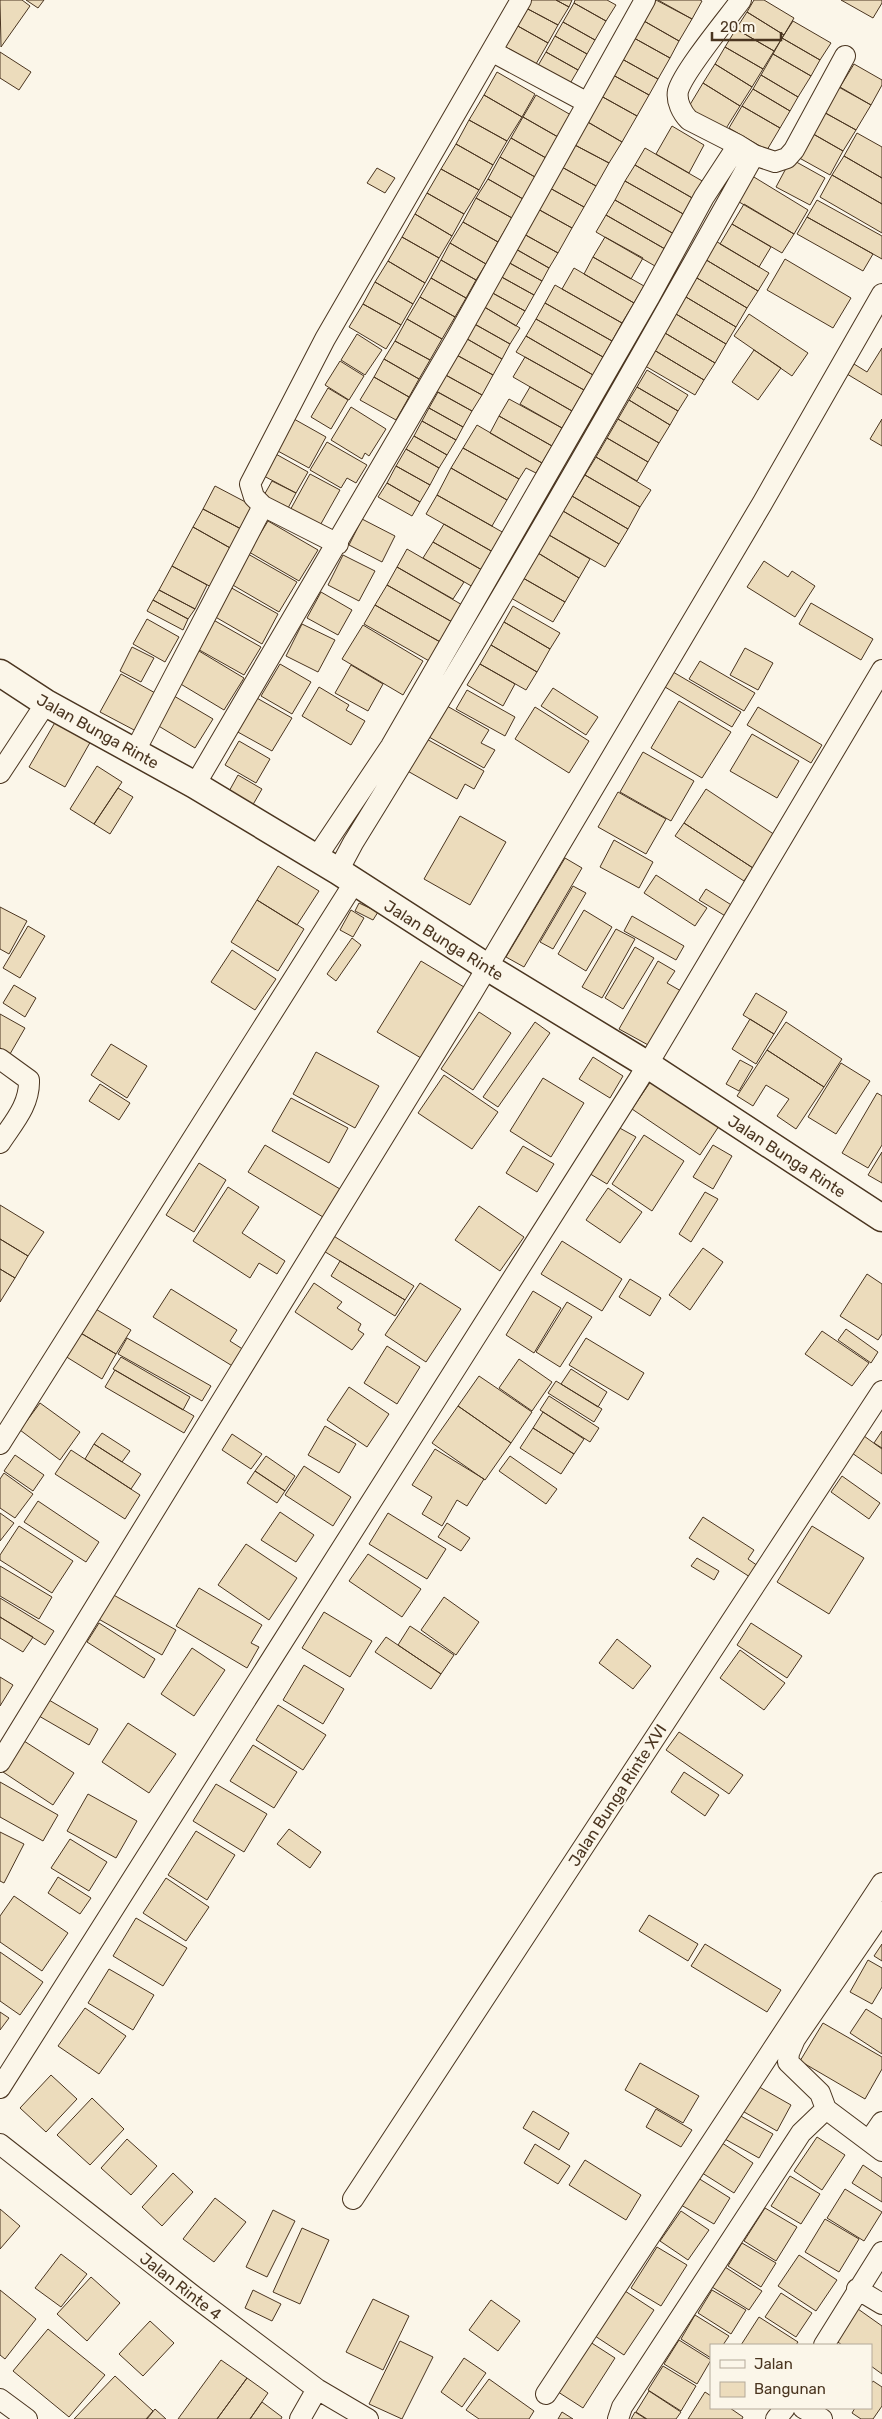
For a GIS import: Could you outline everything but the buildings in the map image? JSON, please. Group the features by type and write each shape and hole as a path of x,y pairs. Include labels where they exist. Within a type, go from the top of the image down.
{"street":[{"path":"338,544 263,506 254,497 250,484 325,339 522,0"},
{"path":"196,785 457,338 586,102 645,0"},
{"path":"741,0 688,72 678,92 680,108 689,120 746,150 775,162 787,158 794,150 845,56"},
{"path":"493,52 586,102"},
{"path":"336,871 391,746 650,296 704,196 746,150"},
{"path":"0,1444 336,871 454,679 621,392 746,150"},
{"path":"0,1762 487,967 763,502 882,294"},
{"path":"135,751 263,506"},
{"path":"521,521 539,532"},
{"path":"0,2088 648,1065 882,670"},
{"name":"Jalan Bunga Rinte","path":"0,673 46,703 196,785 336,871 487,967 648,1065 882,1218"},
{"path":"0,773 46,703"},
{"path":"0,1059 29,1080 29,1091 23,1108 0,1143"},
{"name":"Jalan Bunga Rinte XVI","path":"353,2199 882,1392"},
{"path":"546,2394 882,1883"},
{"path":"882,1912 795,2039 789,2053 788,2062 820,2093 826,2109 876,2146 882,2122"},
{"path":"618,2419 622,2407 801,2133 826,2109"},
{"name":"Jalan Rinte 4","path":"0,2144 191,2294 317,2389 368,2419"},
{"path":"825,2344 857,2289 882,2252"},
{"path":"857,2289 882,2304"},
{"path":"300,2419 317,2389"},
{"path":"0,2399 27,2419"},
{"path":"776,2419 784,2409"},
{"path":"805,2409 822,2419"}]}
